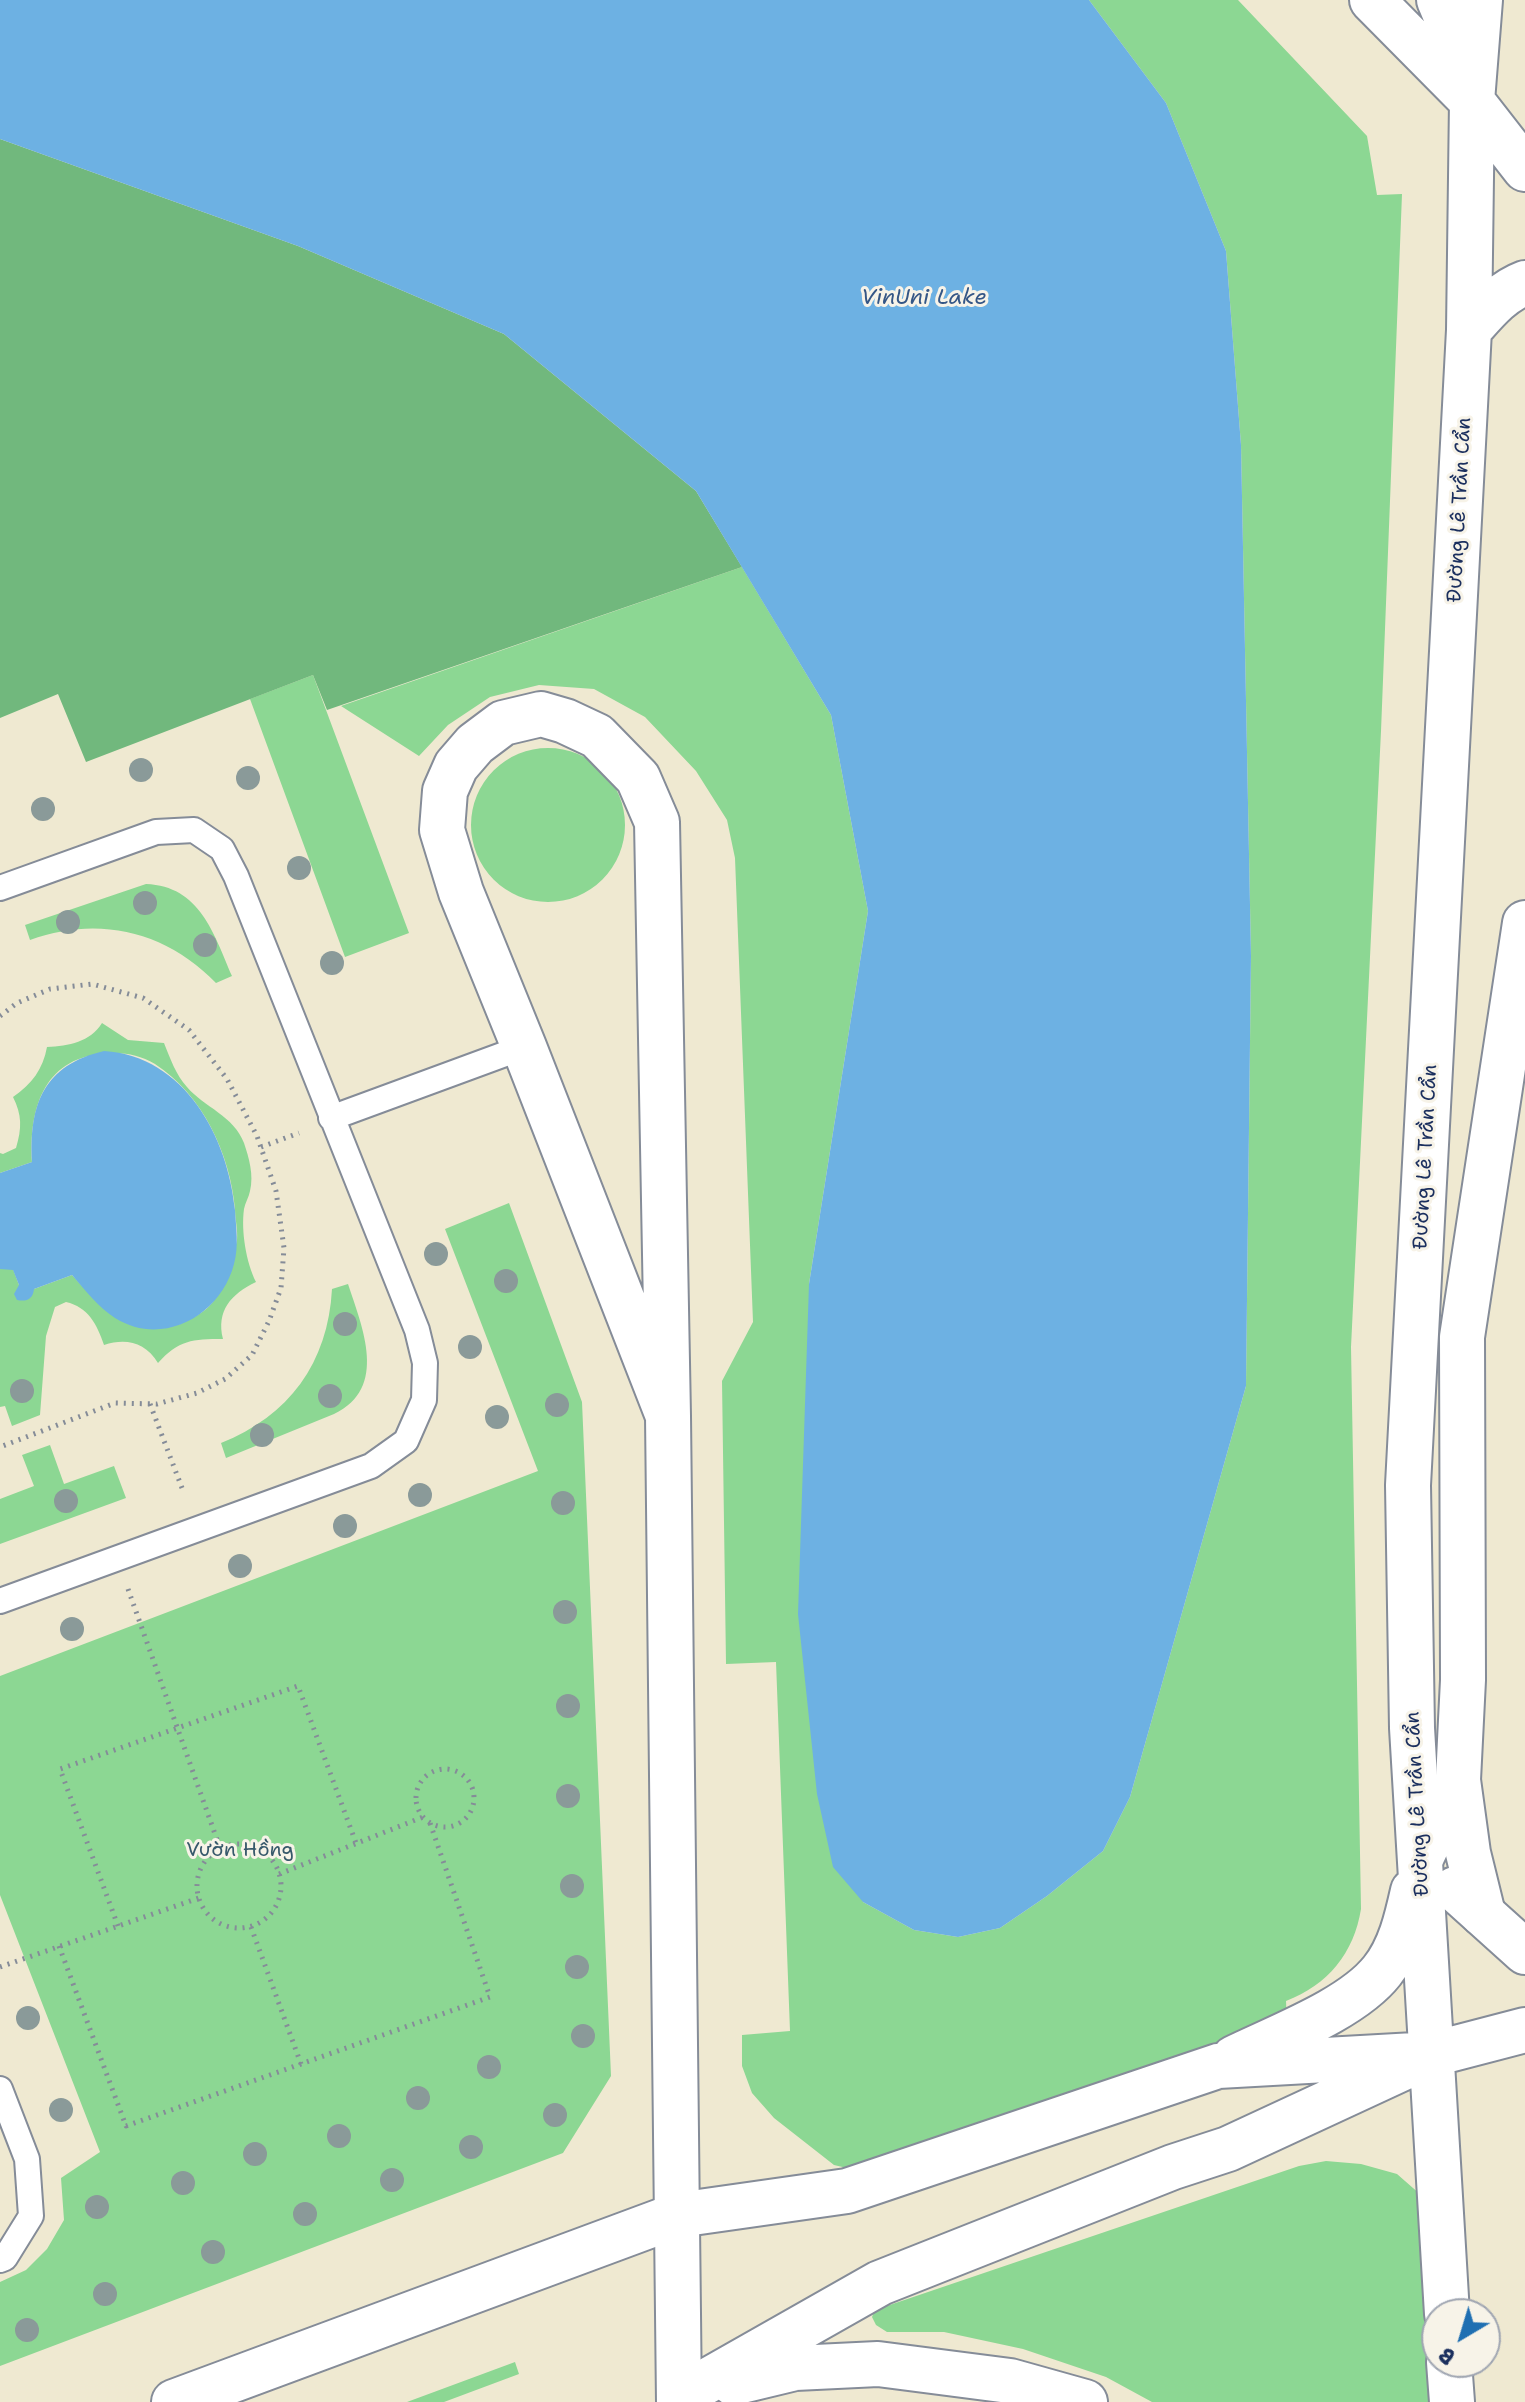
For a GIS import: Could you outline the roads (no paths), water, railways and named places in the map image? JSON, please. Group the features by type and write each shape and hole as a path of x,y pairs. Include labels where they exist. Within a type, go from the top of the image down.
{"main road":[{"path":"1372,0 1472,101 1525,169"},
{"path":"1439,0 1464,66 1472,101"},
{"name":"Đường Lê Trần Cẩn","path":"1446,2298 1412,1728 1408,1485 1469,330 1472,101 1480,0"},
{"path":"1469,330 1510,289 1525,283"},
{"path":"668,1416 461,892 442,830 445,791 456,766 475,744 503,723 541,714 597,736 638,778 657,822 668,1416 678,2215 673,2400"},
{"path":"1483,1914 1468,1853 1458,1780 1463,1680 1462,1337 1525,923"},
{"path":"174,2402 678,2215 847,2191 1218,2066 1353,1999 1383,1970 1405,1926 1421,1858 1458,1780"},
{"path":"1421,1858 1525,1952"},
{"path":"673,2400 880,2283 1173,2167 1228,2149 1433,2054 1525,2030"},
{"path":"1218,2066 1433,2054"},
{"path":"673,2400 795,2368 878,2364 1010,2381 1085,2402"},
{"path":"1450,2378 1452,2402"}],"lane":[{"path":"0,888 156,832 194,830 222,849 236,876 417,1330 425,1363 424,1400 406,1441 371,1466 0,1601"},
{"path":"331,1118 524,1047"},
{"path":"0,2089 27,2159 31,2216 5,2258 0,2260"}],"water":[{"name":"VinUni Lake","path":"0,0 1089,0 1166,103 1226,251 1241,445 1251,956 1246,1386 1130,1797 1103,1851 1047,1896 1000,1928 958,1937 914,1930 863,1902 833,1867 817,1794 798,1614 809,1284 868,911 831,715 696,491 504,334 298,246 0,139"},
{"path":"104,1051 133,1056 158,1068 179,1084 212,1129 231,1182 237,1244 227,1282 217,1298 203,1311 170,1328 133,1326 115,1318 97,1304 72,1275 34,1289 29,1299 17,1300 14,1294 19,1285 13,1270 0,1269 0,1173 32,1162 38,1105 54,1077 84,1057"}],"park label":[{"name":"Vườn Hồng","path":"240,1851"}]}
